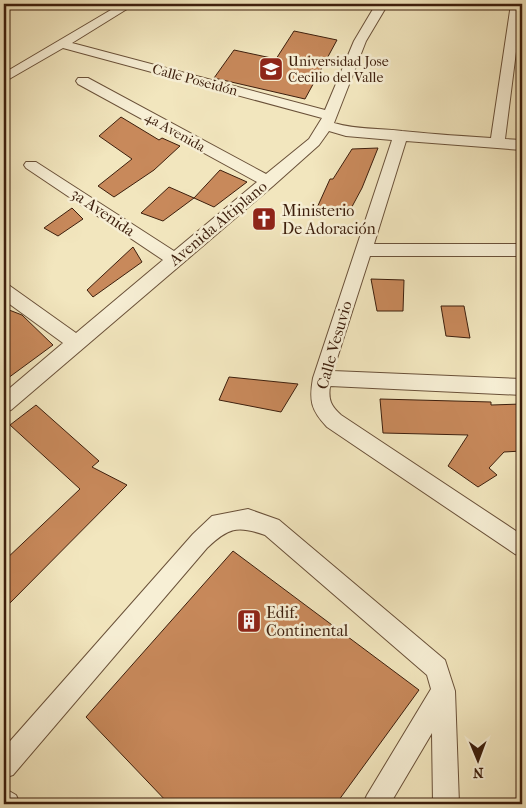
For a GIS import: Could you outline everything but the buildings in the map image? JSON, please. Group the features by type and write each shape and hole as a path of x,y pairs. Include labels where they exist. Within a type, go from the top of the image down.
{"street":[{"path":"4,78 130,4"},
{"name":"Avenida Altiplano","path":"4,404 314,142 328,121 360,41 382,4"},
{"path":"497,144 517,4"},
{"name":"Calle Poseidón","path":"61,44 328,121 359,133 522,146"},
{"name":"4a Avenida","path":"84,81 268,182"},
{"name":"Calle Vesuvio","path":"400,135 322,378 318,396 323,410 334,421 522,546"},
{"name":"3a Avenida","path":"31,165 174,259"},
{"path":"363,250 522,250"},
{"path":"4,291 76,343"},
{"path":"322,378 522,387"},
{"path":"4,766 200,541 219,523 248,519 272,527 437,668 443,690 446,804"},
{"path":"376,804 443,690"},
{"path":"4,801 7,804"}],"place":[{"name":"Universidad Jose Cecilio del Valle","path":"271,69"},
{"name":"Ministerio De Adoración","path":"264,219"},
{"name":"Edif. Continental","path":"249,621"}]}
